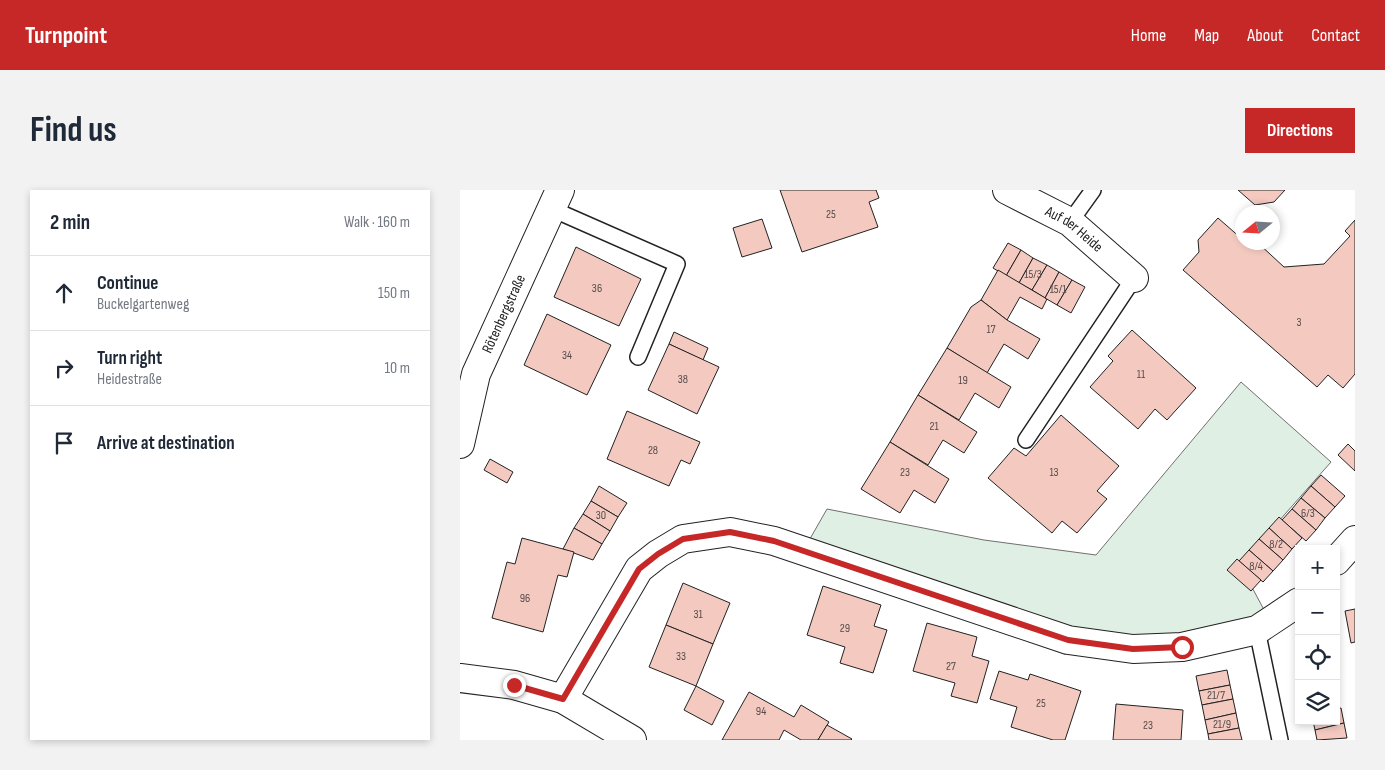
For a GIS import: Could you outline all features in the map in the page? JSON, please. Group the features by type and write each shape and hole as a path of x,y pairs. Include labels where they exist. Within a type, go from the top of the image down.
{"street":[{"name":"Auf der Heide","path":"1007,190 1070,222 1134,278"},
{"name":"Rötenbergstraße","path":"460,444 468,371 556,200"},
{"path":"563,699 639,569 658,554 683,539 730,532 774,541 1068,640 1133,649 1172,647 1218,640 1257,630 1295,605"},
{"path":"1340,557 1355,540"},
{"path":"460,678 514,685 563,699 632,740"}],"lane":[{"path":"1070,222 1093,190"},
{"path":"556,200 677,264 638,357"},
{"path":"1026,440 1134,278"},
{"path":"1257,630 1280,740"}],"green space":[{"path":"1241,382 1331,462 1240,565 1270,621 1133,649 803,551 827,509 984,540 1096,555"}],"building":[{"path":"780,190 876,190 879,198 869,202 878,227 802,252"},
{"path":"1238,190 1285,190 1274,202 1255,205"},
{"path":"1218,218 1235,233 1235,250 1266,250 1284,267 1324,264 1350,236 1345,231 1355,220 1355,374 1343,388 1328,375 1317,387 1183,270 1199,252 1198,240"},
{"path":"762,219 772,248 742,257 733,228"},
{"path":"1008,243 1021,250 1006,276 993,268"},
{"path":"576,247 641,279 619,326 554,297"},
{"path":"1021,250 1033,258 1019,283 1006,276"},
{"path":"1033,258 1047,265 1032,290 1019,283"},
{"path":"1047,265 1059,272 1045,298 1032,290"},
{"path":"998,270 1047,299 1042,309 1020,297 1007,320 981,300"},
{"path":"1059,272 1072,280 1057,305 1045,298"},
{"path":"1072,280 1085,287 1071,313 1057,305"},
{"path":"981,300 1007,320 1040,339 1028,359 1004,344 987,373 947,348 971,307"},
{"path":"547,314 611,345 587,395 524,365"},
{"path":"1132,330 1196,388 1167,420 1155,409 1138,429 1090,387 1113,361 1108,356"},
{"path":"674,332 708,348 703,360 669,344"},
{"path":"669,344 719,367 697,414 648,390"},
{"path":"947,348 1011,387 999,408 975,393 959,420 918,395"},
{"path":"918,395 977,432 964,453 943,440 928,465 890,442"},
{"path":"627,411 700,442 690,464 681,460 669,486 607,459"},
{"path":"1061,415 1119,466 1097,491 1107,499 1077,533 1062,521 1052,533 988,478 1014,448 1026,456"},
{"path":"890,442 949,479 935,503 914,490 900,513 861,489"},
{"path":"1348,444 1355,451 1355,471 1338,455"},
{"path":"490,459 513,472 507,483 484,470"},
{"path":"1321,475 1345,496 1335,507 1311,486"},
{"path":"599,486 627,503 618,517 591,501"},
{"path":"1311,486 1335,507 1325,518 1301,498"},
{"path":"1301,498 1325,518 1316,530 1292,509"},
{"path":"591,501 618,517 610,531 583,514"},
{"path":"1292,509 1316,530 1306,541 1282,520"},
{"path":"583,514 610,531 602,544 574,528"},
{"path":"1279,517 1302,538 1292,549 1269,528"},
{"path":"574,528 602,544 593,560 563,549"},
{"path":"1269,528 1292,549 1283,560 1259,539"},
{"path":"522,538 574,552 567,577 558,575 543,632 492,618 507,562 515,564"},
{"path":"1259,539 1283,560 1273,571 1249,550"},
{"path":"1249,550 1273,571 1263,582 1239,561"},
{"path":"1237,559 1261,580 1251,591 1227,570"},
{"path":"683,583 730,603 713,644 666,625"},
{"path":"823,586 881,605 874,626 887,630 873,673 840,663 845,647 807,635"},
{"path":"1355,609 1355,642 1351,643 1345,611"},
{"path":"927,623 977,637 972,656 989,661 977,703 951,696 955,683 913,671"},
{"path":"666,625 713,644 696,686 649,667"},
{"path":"1227,670 1230,685 1199,691 1196,676"},
{"path":"999,671 1028,680 1030,674 1081,691 1065,740 1053,740 1011,727 1017,707 990,699"},
{"path":"1230,685 1233,699 1202,705 1199,691"},
{"path":"696,686 724,701 712,725 684,710"},
{"path":"749,692 794,717 801,705 829,722 818,740 801,740 784,730 779,740 722,740"},
{"path":"1233,699 1236,713 1205,720 1202,705"},
{"path":"1116,704 1183,710 1181,740 1113,740"},
{"path":"1340,708 1344,723 1340,724"},
{"path":"1236,713 1239,728 1208,734 1205,720"},
{"path":"1344,723 1347,738 1317,740 1315,730"},
{"path":"827,725 852,739 818,740"},
{"path":"1314,725 1336,725 1315,730"},
{"path":"1239,728 1242,740 1209,740 1208,734"}],"route":[{"path":"514,685 563,699 639,569 658,554 683,539 730,532 774,541 1068,640 1133,649 1182,647"}]}
